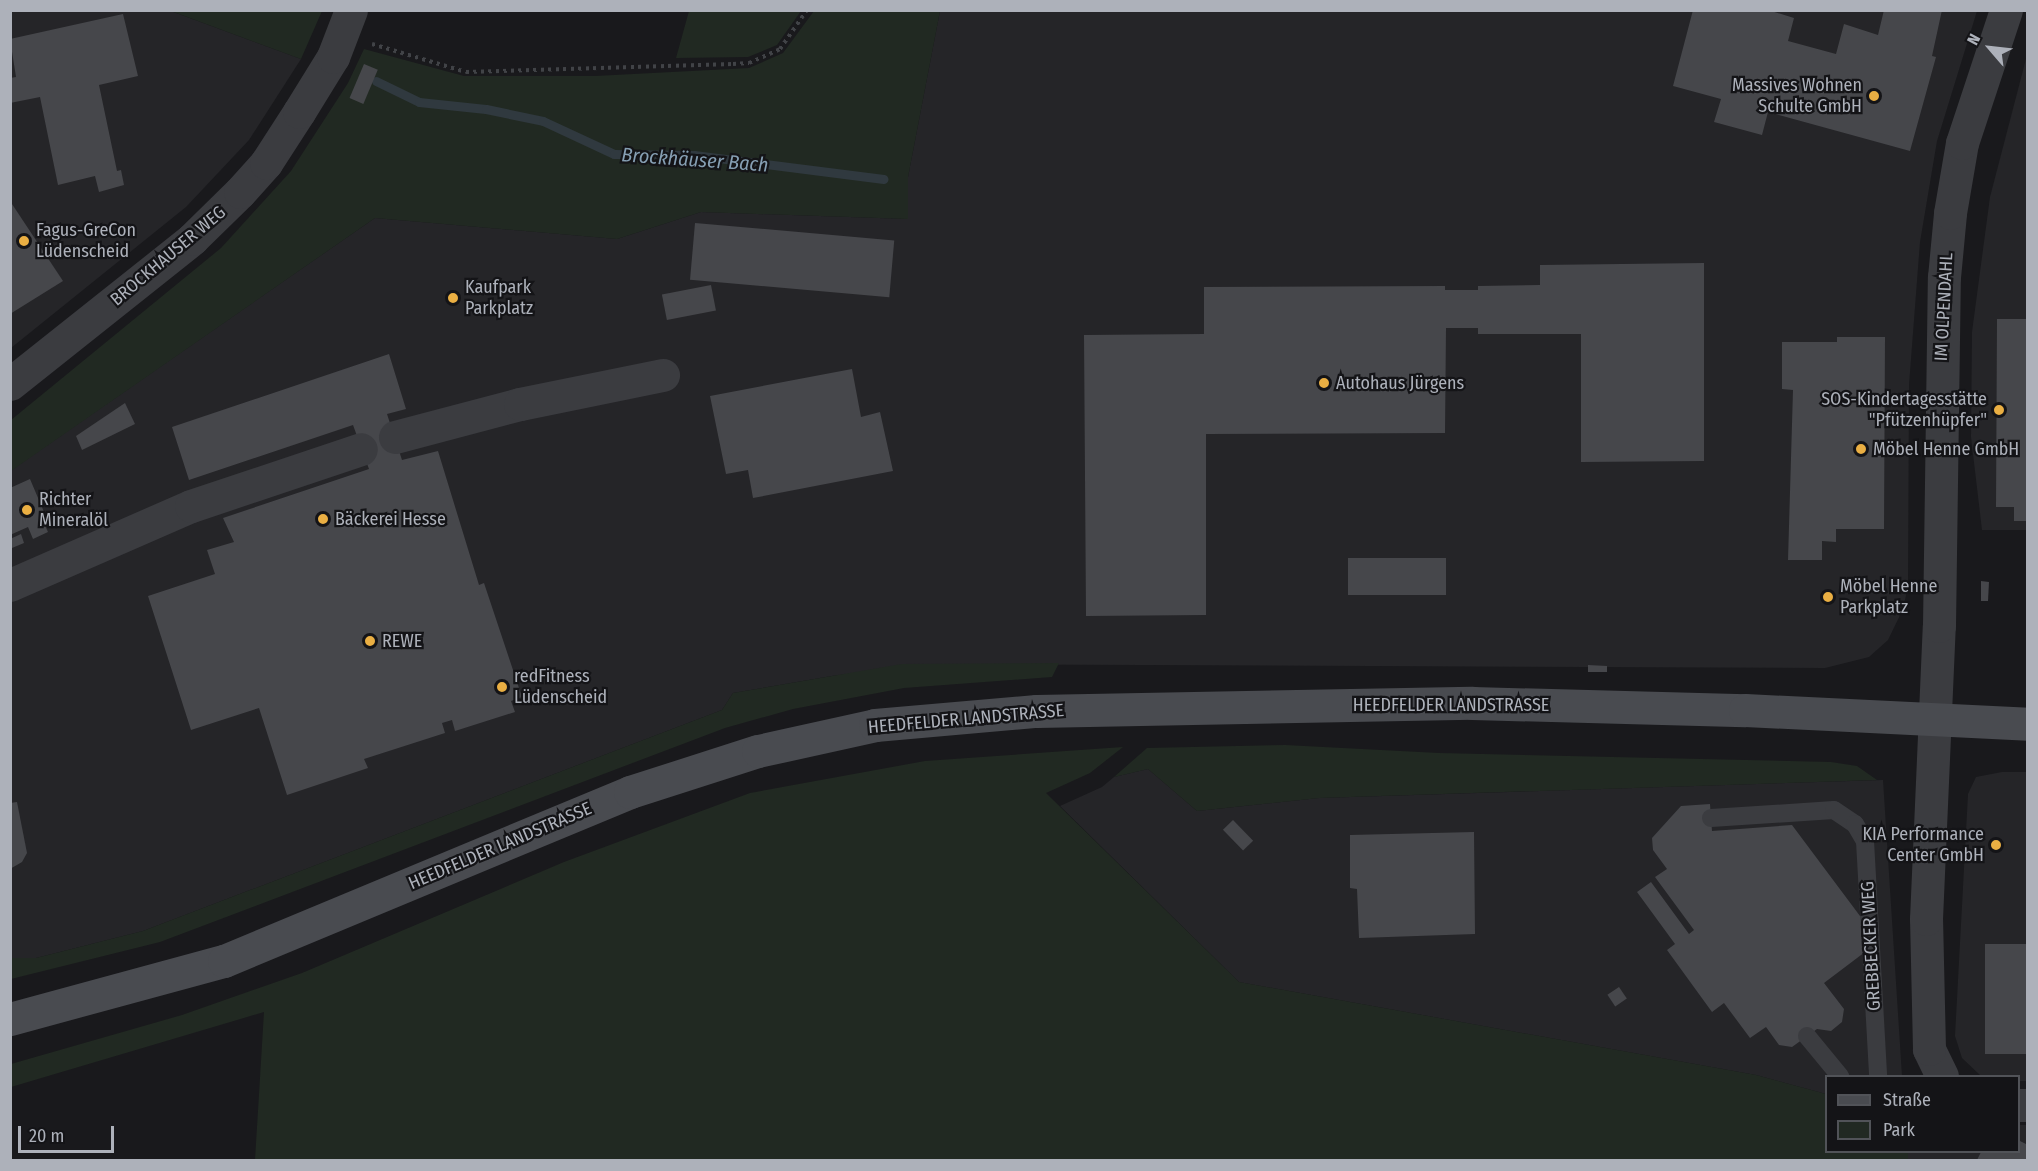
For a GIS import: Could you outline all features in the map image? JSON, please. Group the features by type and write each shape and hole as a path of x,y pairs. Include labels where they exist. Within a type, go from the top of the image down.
{"main road":[{"name":"HEEDFELDER LANDSTRASSE","path":"10,1019 224,961 630,792 758,751 875,725 1036,711 1460,703 1745,710 2028,723"}],"street":[{"name":"IM OLPENDAHL","path":"1936,720 1940,404 1950,213 1970,114 2006,10"},
{"name":"BROCKHAUSER WEG","path":"10,384 192,239 223,210 266,163 347,22"},
{"path":"395,437 520,404 663,375"},
{"path":"10,585 191,506 361,449"},
{"path":"1936,720 1926,895 1926,981 1929,1049 1941,1075"}],"lane":[{"name":"GREBBECKER WEG","path":"1711,818 1821,809 1845,814 1855,824 1866,850 1878,1075"},
{"path":"1807,1036 1838,1075"}],"path":[{"path":"347,22 466,72 749,63 780,49 807,10"}],"shaded area":[{"path":"11,11 171,11 301,59 249,140 186,207 11,348"},
{"path":"940,11 1977,11 1937,141 1920,242 1909,385 1908,586 1903,609 1888,640 1869,657 1825,668 924,664 832,676 733,693 722,710 143,931 36,958 11,958 10,471 375,218 617,239 701,212 908,219 908,177"},
{"name":"SOS-Kindertagesstätte \"Pfützenhüpfer\"","path":"2027,55 2027,530 1982,530 1971,437 1972,332 1990,197"},
{"path":"1148,769 1197,811 1319,798 1883,780 1902,1075 1825,1075 1825,1094 1756,1075 1239,982 1060,806 1102,787 1114,777"},
{"path":"2002,772 2027,772 2027,1081 2020,1081 2020,1075 1980,1075 1962,1058 1955,1036 1968,794 1976,777"},
{"path":"2020,1125 2027,1125 2027,1160 1908,1160 1908,1153 2020,1153"}],"green space":[{"path":"689,10 801,11 777,45 748,57 676,58"},
{"path":"171,11 322,11 301,59"},
{"path":"814,11 940,11 908,177 908,219 701,212 617,239 375,218 11,471 11,420 221,248 291,171 348,83 364,49 464,76 595,76 749,68 783,53"},
{"path":"1059,663 1052,677 904,688 793,709 725,728 160,942 11,979 11,958 36,958 143,931 722,710 733,693 902,664"},
{"path":"1285,745 1439,753 1831,762 1857,766 1877,780 1319,798 1197,811 1148,769 1114,777 1147,748"},
{"path":"1123,747 1090,773 1046,793 1239,982 1756,1075 1825,1094 1825,1153 1908,1153 1908,1160 255,1160 264,1012 11,1087 11,1064 182,1015 302,973 564,862 750,793 925,761"}],"building":[{"path":"1693,10 1768,10 1794,18 1788,41 1836,54 1844,24 1878,35 1884,10 1942,10 1932,56 1936,57 1910,151 1768,112 1762,135 1714,122 1721,99 1673,86"},
{"path":"123,14 138,76 99,85 117,171 121,170 124,185 99,192 95,176 58,185 40,97 10,103 10,78 16,77 10,39"},
{"path":"364,64 378,70 363,104 350,98"},
{"name":"Fagus-GreCon Lüdenscheid","path":"10,201 63,281 10,314"},
{"path":"695,223 894,240 889,297 690,280"},
{"path":"1704,263 1704,461 1581,462 1581,334 1478,334 1478,328 1446,328 1445,433 1206,434 1206,615 1086,616 1084,335 1204,334 1204,287 1445,286 1445,290 1478,290 1478,286 1540,285 1540,265"},
{"path":"711,285 716,311 667,320 662,295"},
{"path":"1997,319 2028,319 2028,521 2014,521 2014,507 1996,507"},
{"path":"1837,337 1885,337 1884,529 1836,529 1836,542 1822,541 1822,560 1788,560 1793,390 1782,389 1782,342 1837,342"},
{"name":"REWE","path":"389,354 406,409 387,414 402,460 438,451 479,585 484,583 522,697 511,701 515,712 455,731 452,720 442,723 445,733 364,759 368,768 287,795 259,708 191,730 148,596 215,574 207,550 234,542 223,518 369,469 353,425 189,480 172,427"},
{"path":"852,369 861,417 880,412 893,471 753,498 748,470 726,474 710,396"},
{"path":"125,403 135,424 82,450 76,436"},
{"name":"Richter Mineralöl","path":"30,479 47,519 43,521 48,532 33,539 28,527 10,535 10,488"},
{"path":"21,534 24,543 12,548 10,539"},
{"path":"1348,558 1446,558 1446,595 1348,595"},
{"path":"1981,581 1989,582 1988,601 1981,601"},
{"path":"1588,665 1607,666 1607,672 1588,672"},
{"path":"17,802 27,853 22,862 10,869 10,803"},
{"path":"1710,804 1712,831 1792,825 1863,920 1865,952 1824,983 1844,1009 1842,1022 1831,1031 1817,1029 1792,1047 1779,1045 1766,1027 1750,1038 1724,1003 1712,1012 1667,950 1675,944 1637,892 1651,882 1689,934 1694,930 1655,877 1667,869 1653,850 1652,838 1681,806"},
{"path":"1233,820 1253,841 1243,851 1223,830"},
{"path":"1474,832 1475,934 1359,938 1357,889 1350,888 1350,835"},
{"path":"1985,944 2028,944 2028,1054 1985,1054"},
{"path":"1619,987 1627,999 1615,1006 1607,995"},
{"path":"2020,1141 2028,1145 2028,1160 1977,1160 1980,1153 2020,1153"}],"waterway":[{"name":"Brockhäuser Bach","path":"376,81 419,102 486,109 543,121 614,154 694,155 883,179"}],"place":[{"name":"Massives Wohnen Schulte GmbH","path":"1874,96"},
{"name":"Fagus-GreCon Lüdenscheid","path":"24,241"},
{"name":"Kaufpark Parkplatz","path":"453,298"},
{"name":"Autohaus Jürgens","path":"1324,383"},
{"name":"SOS-Kindertagesstätte \"Pfützenhüpfer\"","path":"1999,410"},
{"name":"Möbel Henne GmbH","path":"1861,449"},
{"name":"Richter Mineralöl","path":"27,510"},
{"name":"Bäckerei Hesse","path":"323,519"},
{"name":"Möbel Henne Parkplatz","path":"1828,597"},
{"name":"REWE","path":"370,641"},
{"name":"redFitness Lüdenscheid","path":"502,687"},
{"name":"KIA Performance Center GmbH","path":"1996,845"}]}
